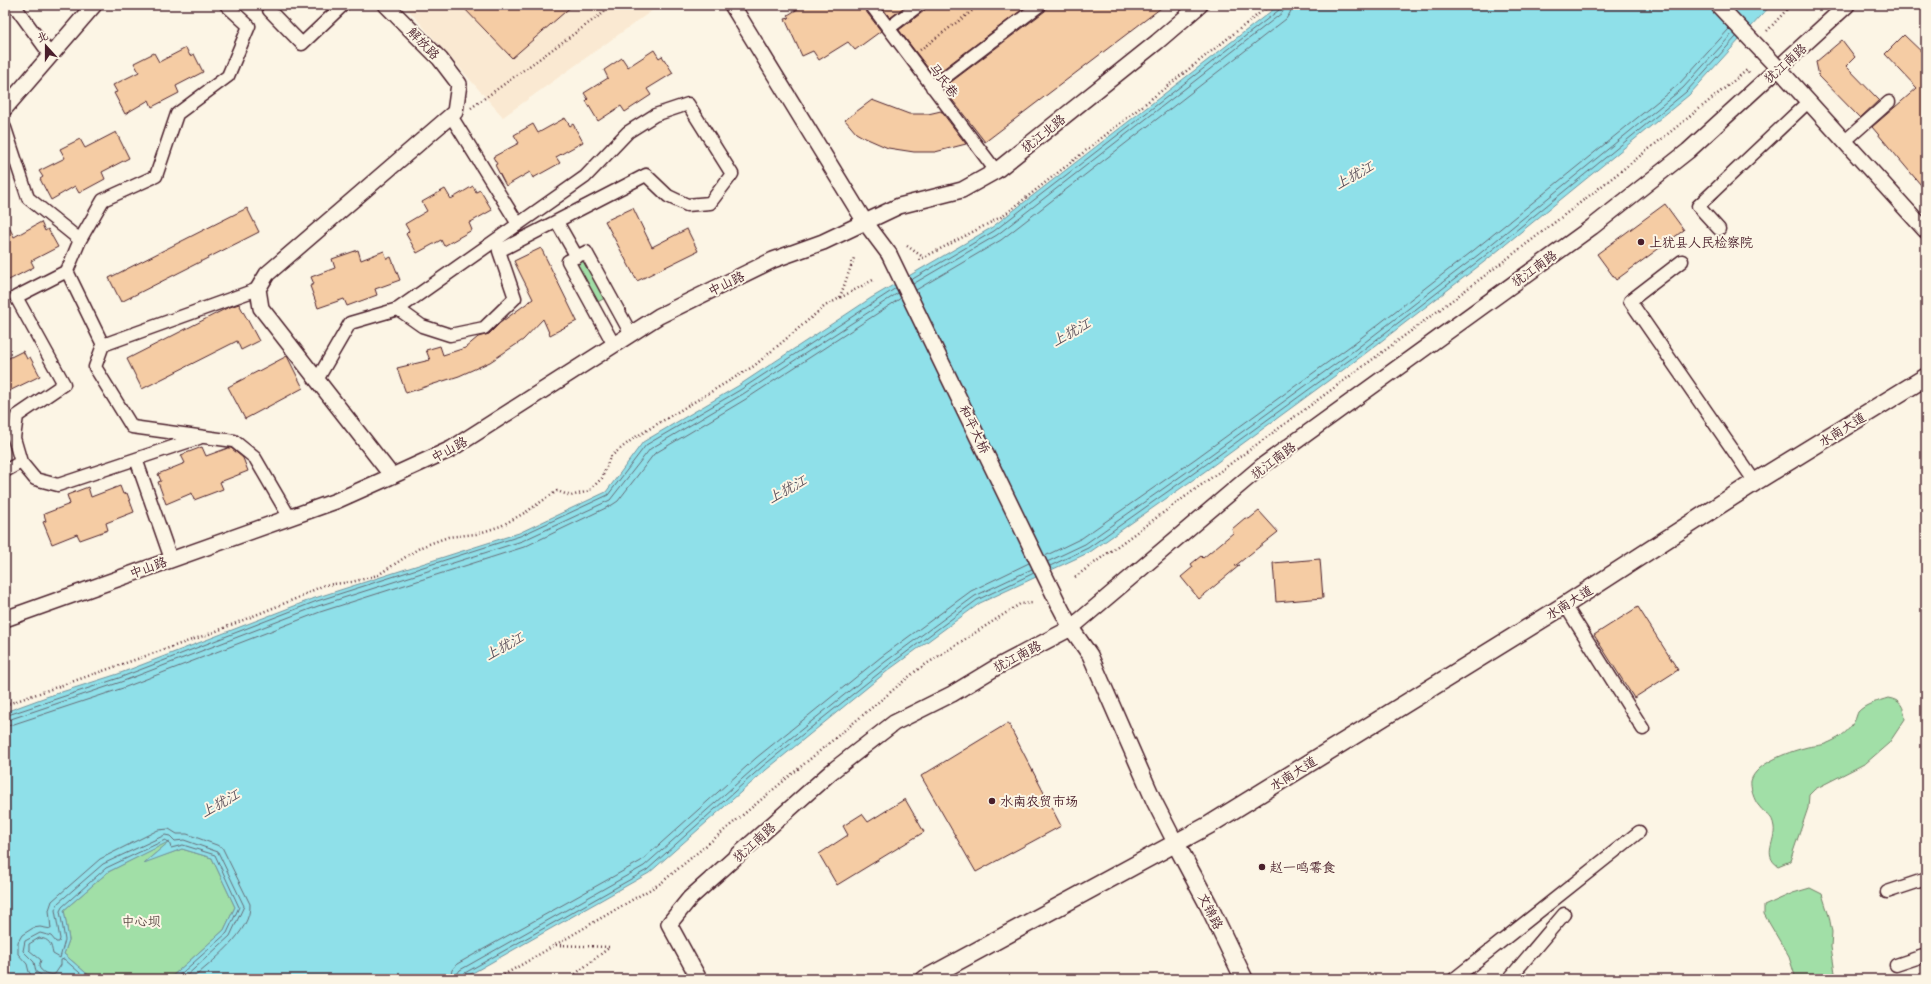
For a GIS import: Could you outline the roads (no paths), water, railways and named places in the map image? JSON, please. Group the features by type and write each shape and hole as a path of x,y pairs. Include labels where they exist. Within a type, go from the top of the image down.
{"main road":[{"name":"水南大道","path":"925,979 1209,825 1565,605 1755,482 1926,377"},
{"name":"文锦路","path":"1176,844 1208,904 1244,979"}],"street":[{"path":"14,5 51,56"},
{"path":"5,108 94,5"},
{"path":"203,437 58,485 35,479 21,462 14,438 17,416 64,384 16,296 67,271 80,240 103,200 156,176 177,114 228,76 249,26 226,5"},
{"path":"269,10 302,44 343,5"},
{"name":"解放路","path":"386,5 440,59 459,84 455,112 451,116"},
{"name":"和平大桥","path":"732,5 865,222 889,254 1059,605 1071,628 1090,655 1154,800 1176,844"},
{"name":"马氏巷","path":"871,5 996,171"},
{"path":"888,28 919,5"},
{"path":"932,87 1040,5"},
{"path":"1718,5 1809,101 1926,231"},
{"name":"犹江南路","path":"699,979 668,924 690,898 831,772 894,723 952,694 994,668 1071,628 1262,466 1598,222 1688,151 1847,5"},
{"name":"犹江北路","path":"865,222 899,206 962,190 996,171 1157,42 1191,8"},
{"path":"1719,230 1698,206 1809,101"},
{"path":"1845,141 1888,102"},
{"path":"317,380 350,323 398,309 585,177 628,132 655,116 688,104 732,174 710,203 687,205 668,196 646,175 498,251 515,298 484,328 450,335 422,326 398,309"},
{"path":"103,345 258,289 267,274 451,116 518,224"},
{"path":"5,128 28,198 80,240"},
{"path":"557,222 577,257"},
{"name":"中山路","path":"5,619 336,501 451,449 659,316 773,260 823,242 865,222"},
{"path":"614,345 568,261 586,252 631,334"},
{"path":"1682,261 1630,301 1755,482"},
{"path":"67,271 103,345 96,366 132,427 234,441 255,458 290,518"},
{"path":"258,289 261,308 392,476"},
{"path":"136,459 171,559"},
{"path":"5,471 21,462"},
{"path":"1565,605 1643,729"},
{"path":"1454,979 1639,832"},
{"path":"1887,892 1926,879"},
{"path":"1509,979 1564,914"},
{"path":"1896,966 1926,955"}],"water":[{"name":"上犹江","path":"1279,5 1771,5 1689,95 1484,262 1362,356 1204,472 1090,552 980,603 890,669 766,770 649,873 462,979 169,979 224,930 235,907 212,858 182,849 144,863 170,841 108,872 64,910 69,940 64,954 93,979 5,979 5,712 118,674 315,598 519,533 606,492 643,442 738,386 871,298 991,228"}],"place":[{"name":"上犹县人民检察院","path":"1641,242"},
{"name":"水南农贸市场","path":"992,801"},
{"name":"赵一鸣零食","path":"1262,867"}],"park label":[{"name":"中心坝","path":"141,921"}]}
